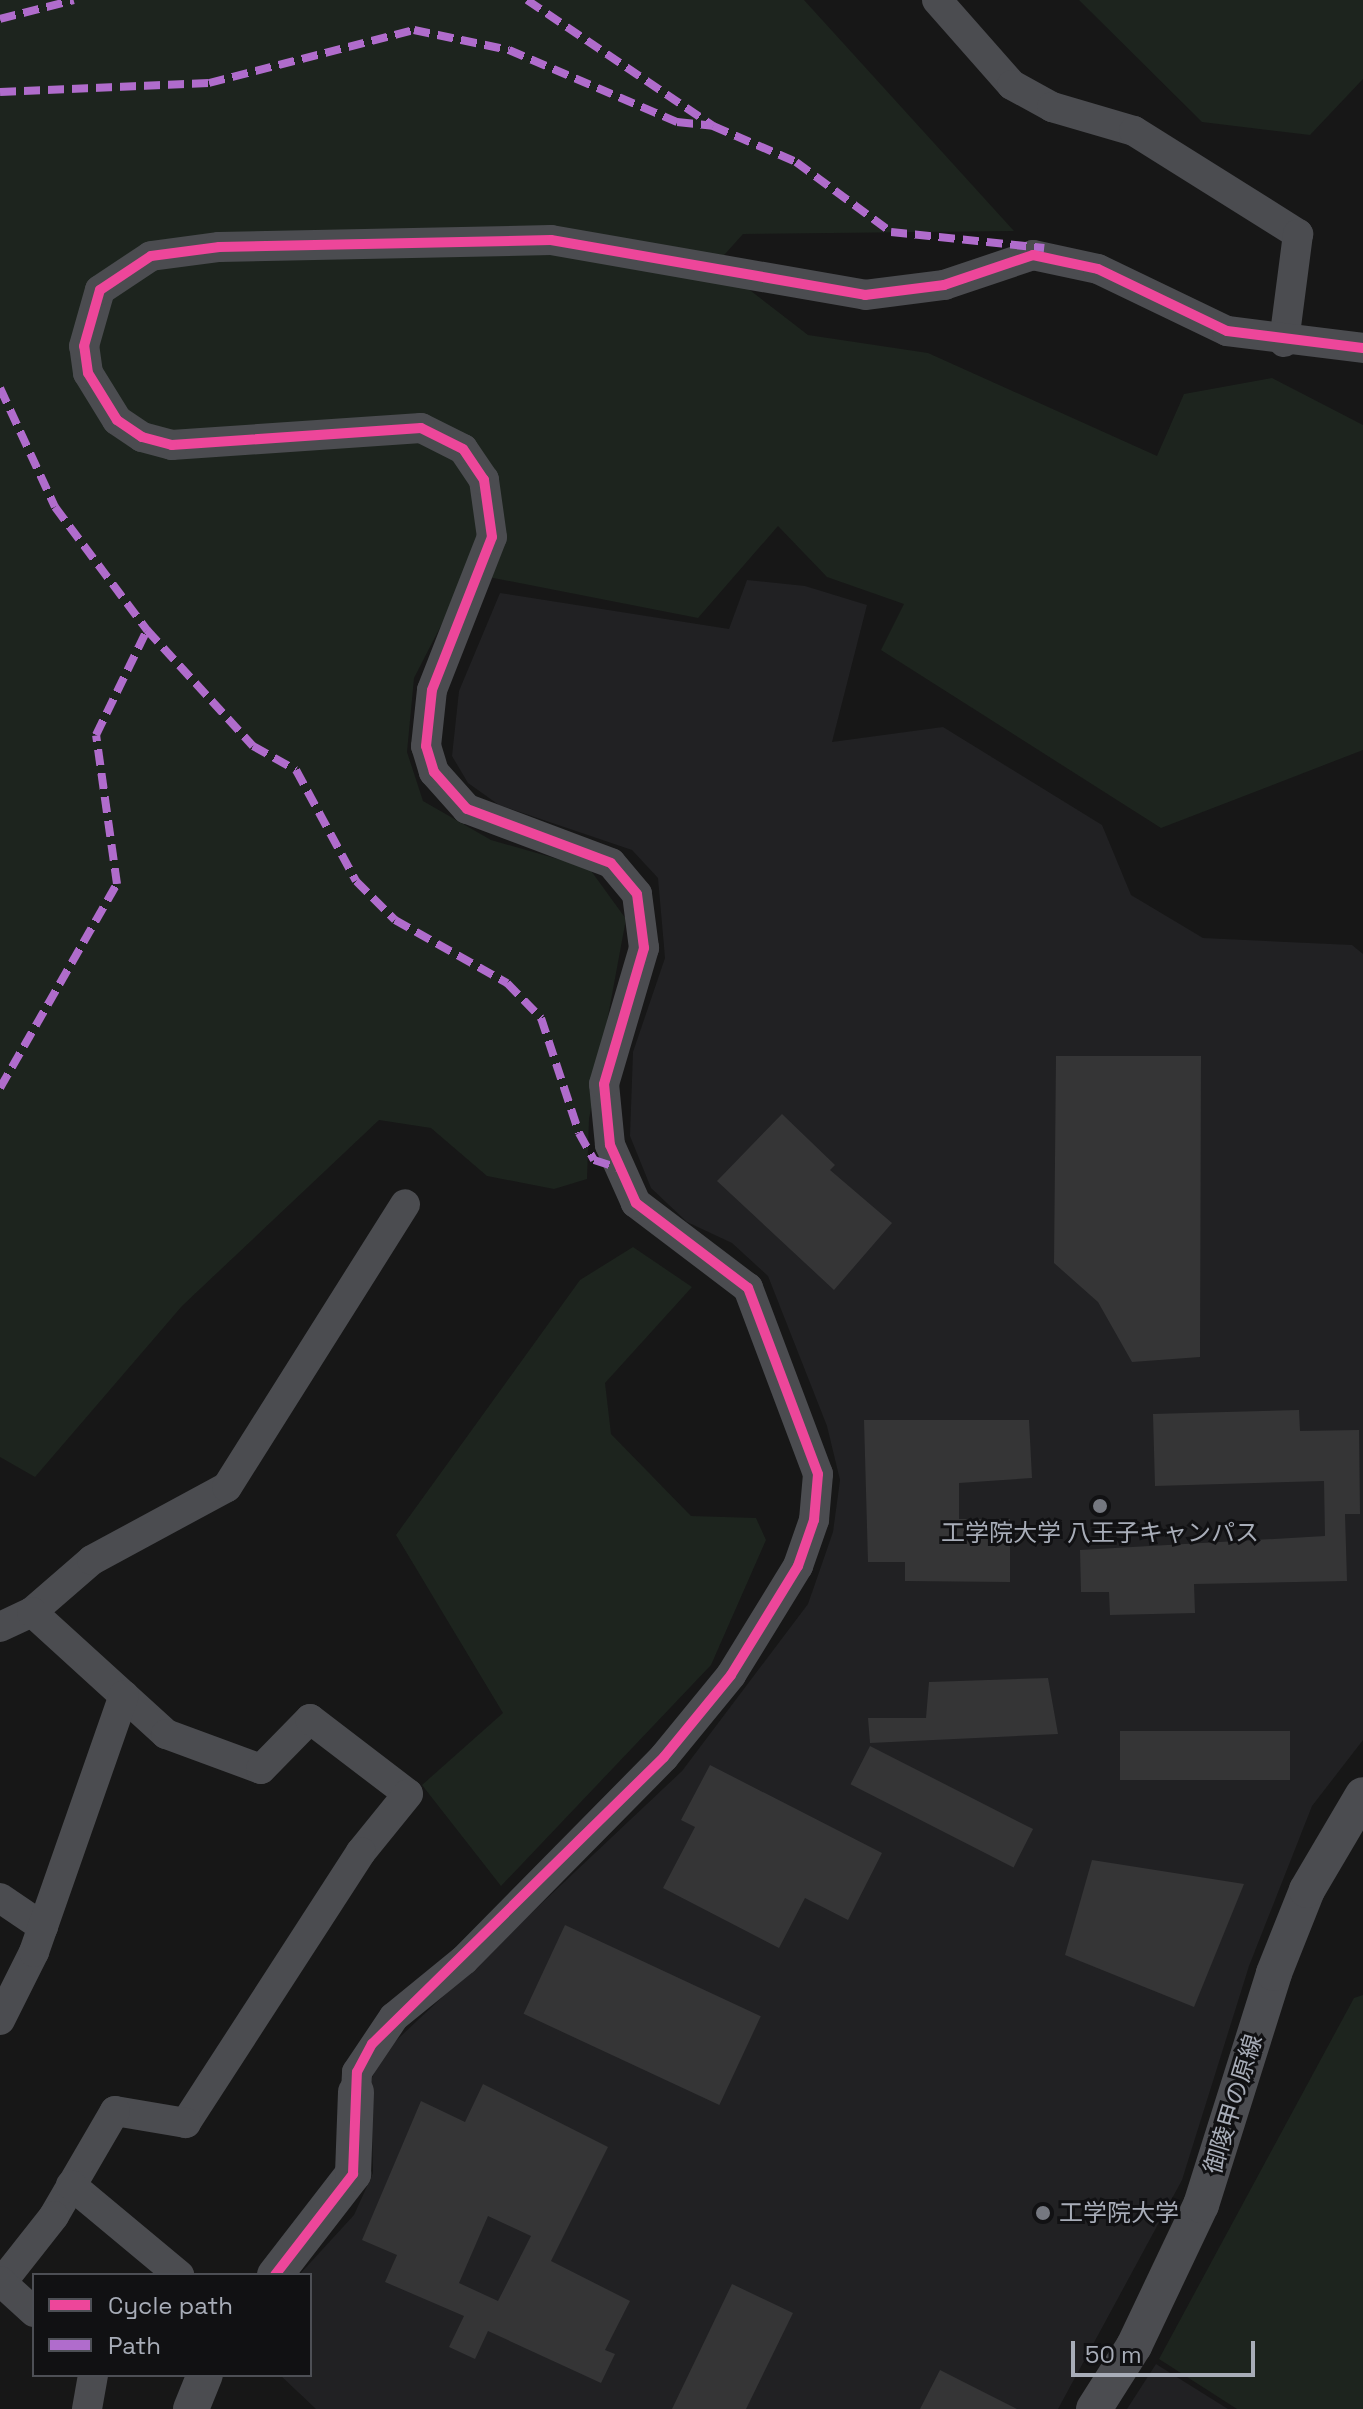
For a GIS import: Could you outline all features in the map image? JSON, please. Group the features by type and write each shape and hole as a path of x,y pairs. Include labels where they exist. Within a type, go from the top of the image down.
{"street":[{"path":"937,0 1012,85 1052,107 1134,131 1298,234 1284,342"},
{"path":"277,2273 353,2174 357,2072 394,2017 464,1960 664,1757 731,1675 798,1566 814,1520 818,1474 748,1288 636,1203 610,1145 604,1084 644,948 637,894 611,863 467,809 434,772 426,746 432,690 492,537 484,480 463,449 421,428 172,445 142,437 117,420 88,373 84,346 100,290 151,256 219,247 551,240 865,295 944,285 1033,255 1070,258 1188,317 1284,342 1363,348"},
{"path":"0,1627 32,1612 92,1560 227,1487 405,1204"},
{"path":"32,1612 166,1734 261,1769 310,1719 408,1794 361,1852 186,2123 115,2111 71,2185 1,2281 32,2310"},
{"path":"0,2020 43,1927 124,1695"},
{"name":"御陵甲の原線","path":"1094,2409 1134,2346 1201,2205 1274,1973 1307,1890 1363,1795"},
{"path":"0,1898 43,1927"},
{"path":"71,2185 177,2273"},
{"path":"87,2409 93,2377"},
{"path":"191,2409 204,2377"}],"shaded area":[{"path":"0,0 804,0 1014,231 743,234 716,264 808,335 928,353 1157,456 1184,394 1272,378 1363,425 1363,750 1161,828 881,650 904,604 827,577 778,526 698,618 468,573 414,678 407,752 423,801 491,840 589,868 626,919 589,1119 587,1179 554,1189 487,1176 431,1128 379,1120 182,1306 35,1477 0,1457"},
{"path":"1079,0 1363,0 1363,79 1310,135 1202,122"},
{"name":"工学院大学 八王子キャンパス","path":"747,580 805,586 867,605 832,742 943,727 1102,825 1131,895 1203,938 1352,945 1363,954 1363,1740 1312,1806 1249,1966 1182,2180 1058,2409 316,2409 282,2377 312,2377 312,2273 301,2273 354,2215 373,2173 371,2080 384,2052 682,1771 808,1604 833,1532 840,1480 827,1426 768,1276 732,1243 687,1222 651,1188 630,1136 633,1052 665,958 658,878 632,850 499,805 468,783 452,756 459,691 500,593 729,629"},
{"path":"633,1247 692,1287 605,1383 611,1434 691,1516 756,1518 766,1540 711,1665 501,1886 422,1785 503,1713 396,1535 580,1280"},
{"path":"1363,1995 1363,2409 1237,2409 1159,2359 1354,1998"},
{"path":"1156,2364 1228,2409 1127,2409"}],"building":[{"path":"1056,1056 1201,1056 1200,1357 1132,1362 1098,1302 1054,1263"},
{"path":"782,1114 835,1165 830,1170 892,1223 834,1290 717,1181"},
{"path":"1299,1410 1300,1431 1359,1430 1360,1514 1345,1514 1347,1581 1194,1584 1195,1613 1110,1615 1109,1592 1081,1592 1080,1550 1325,1536 1324,1481 1155,1486 1153,1414"},
{"path":"864,1420 1029,1420 1032,1478 959,1483 959,1519 1010,1519 1010,1582 905,1581 905,1562 868,1562"},
{"path":"1048,1678 1058,1734 870,1743 868,1718 926,1718 929,1682"},
{"path":"1120,1731 1290,1731 1290,1780 1120,1780"},
{"path":"870,1746 1033,1829 1014,1867 850,1784"},
{"path":"710,1765 882,1853 848,1920 805,1898 779,1948 663,1888 695,1827 681,1820"},
{"path":"1092,1860 1244,1884 1194,2007 1065,1955"},
{"path":"565,1925 761,2016 719,2105 524,2014"},
{"path":"483,2084 608,2147 551,2261 630,2301 605,2350 615,2354 601,2383 488,2331 475,2359 449,2347 464,2316 385,2282 397,2255 362,2240 421,2101 465,2122","holes":["488,2216 531,2236 498,2301 459,2283"]},
{"path":"732,2284 793,2313 746,2409 672,2409"},
{"path":"940,2370 1017,2409 920,2409"}],"marked path":[{"path":"0,19 74,0"},
{"path":"527,0 713,126 796,162 891,232 1044,248"},
{"path":"0,92 209,83 414,30 509,50 677,122 713,126"},
{"path":"0,388 55,507 147,630 253,746 296,770 356,881 395,920 507,983 541,1018 579,1133 594,1160 618,1168"},
{"path":"0,1088 117,884 96,735 147,630"}],"cycle path":[{"path":"277,2273 353,2174 357,2072 372,2044 664,1757 731,1675 798,1566 814,1520 818,1474 748,1288 636,1203 610,1145 604,1084 644,948 637,894 611,863 467,809 434,772 426,746 432,690 492,537 484,480 463,449 421,428 172,445 142,437 117,420 88,373 84,346 100,290 151,256 219,247 551,240 865,295 944,285 1033,255 1098,269 1227,331 1363,348"}],"place":[{"name":"工学院大学 八王子キャンパス","path":"1100,1506"},
{"name":"工学院大学","path":"1043,2213"}]}
